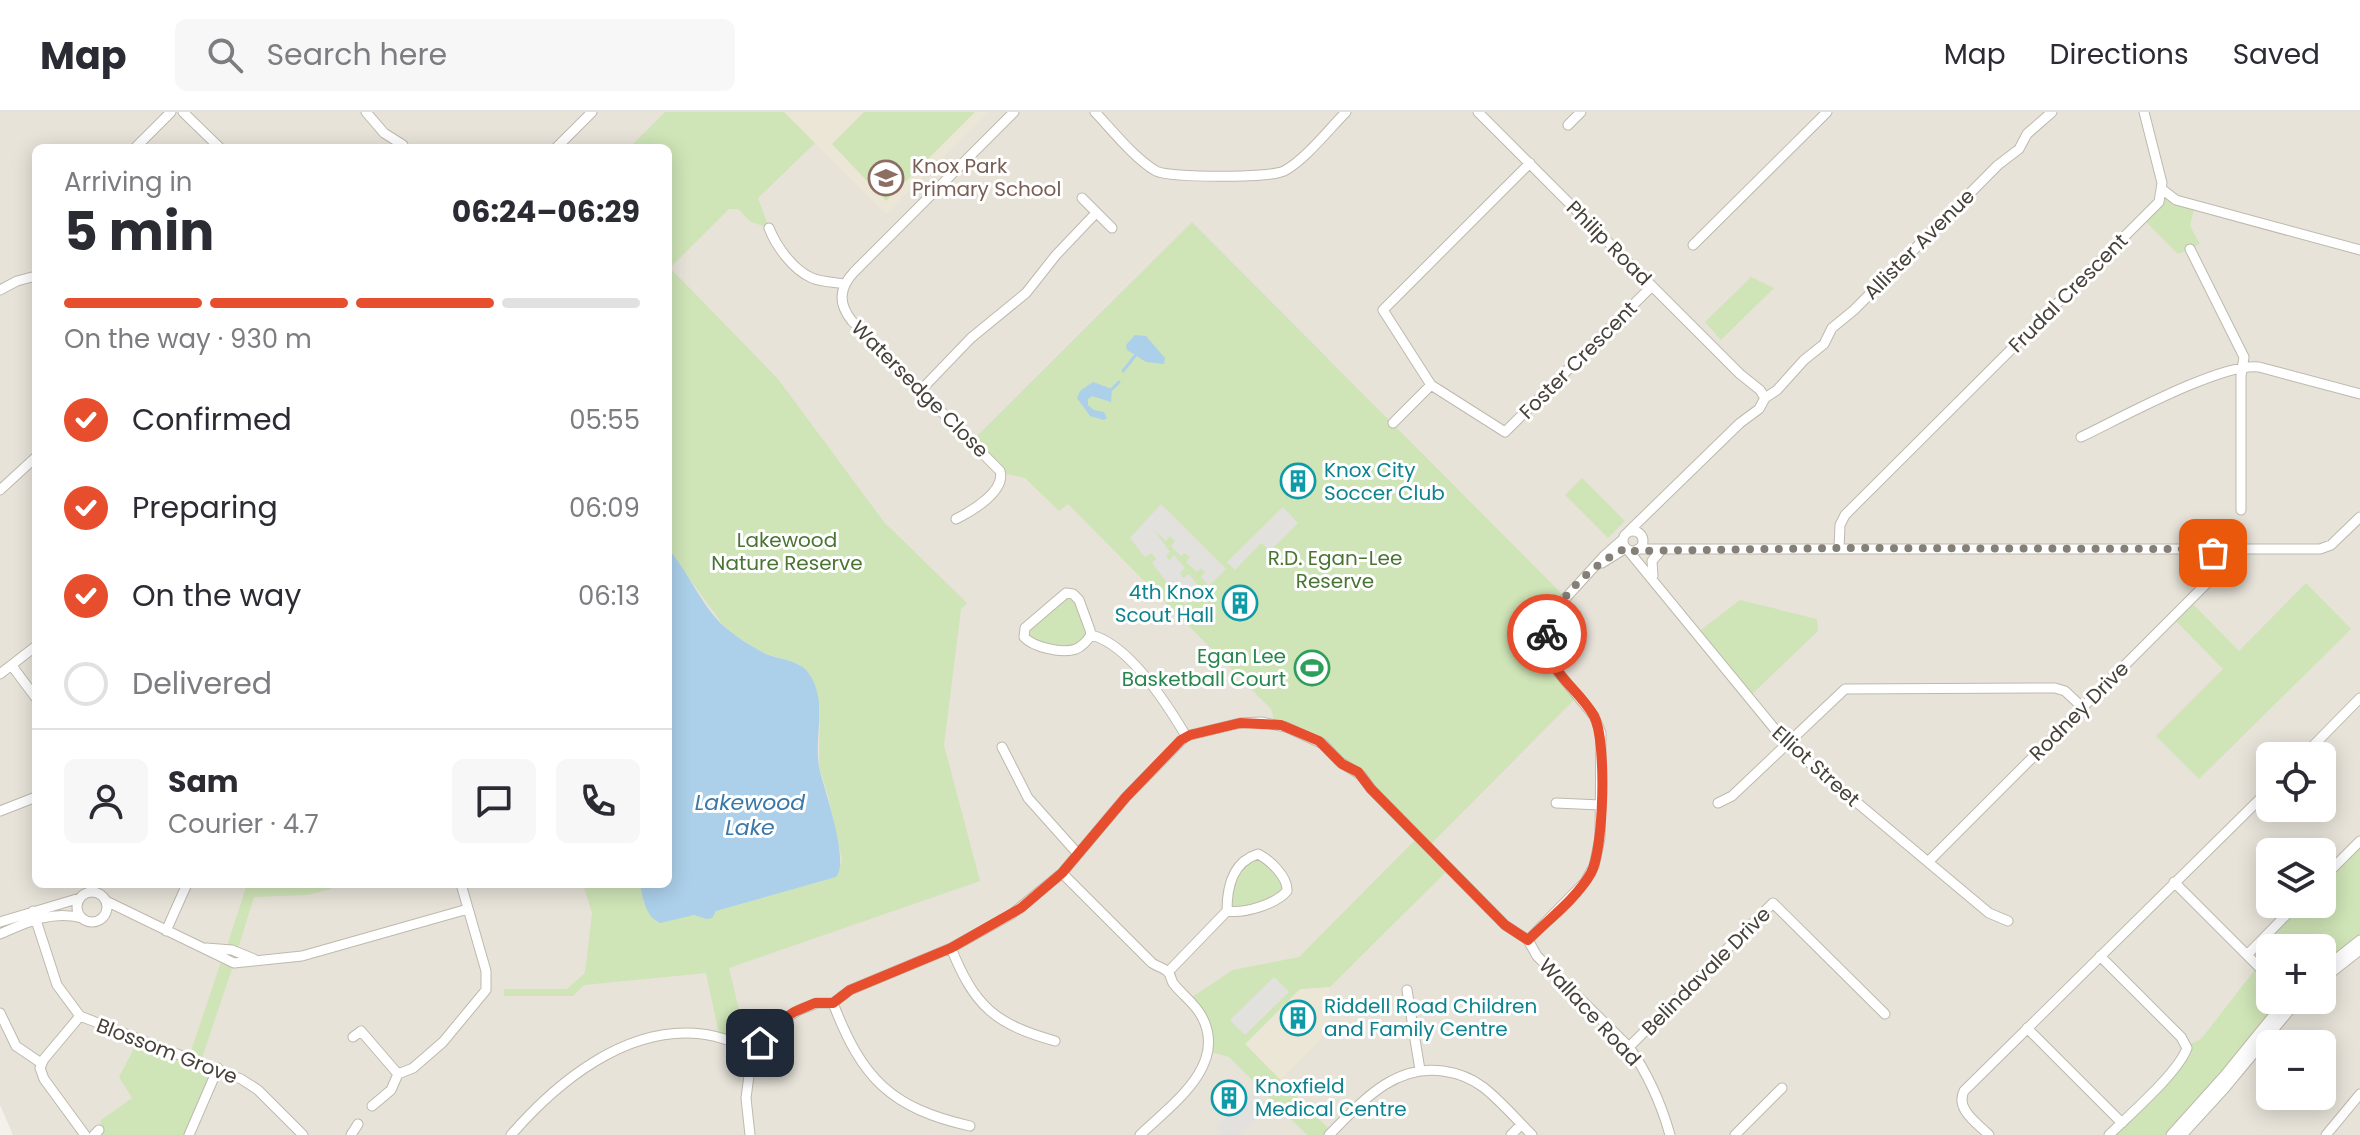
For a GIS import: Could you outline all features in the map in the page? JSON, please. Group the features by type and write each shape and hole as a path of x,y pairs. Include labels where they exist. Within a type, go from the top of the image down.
{"street":[{"path":"139,144 171,112"},
{"path":"183,112 216,144"},
{"path":"366,112 384,133 401,144"},
{"path":"560,144 592,112"},
{"path":"769,228 775,242 805,274 815,280 844,284 1014,112"},
{"path":"1095,112 1148,166 1163,175 1258,176 1279,173 1291,167 1346,112"},
{"name":"Philip Road","path":"1478,112 1762,395"},
{"path":"1568,125 1581,112"},
{"path":"1693,245 1827,112"},
{"name":"Allister Avenue","path":"1633,544 1635,531 1629,531 1740,423 1759,409 1762,395 1777,390 1824,344 1835,324 1854,310 1998,165 2019,149 2027,134 2052,112"},
{"path":"2144,112 2163,190 2176,200 2360,250"},
{"name":"Foster Crescent","path":"1530,163 1383,310 1431,385 1505,432 1652,286"},
{"name":"Frudal Crescent","path":"1839,548 1840,525 1845,515 2156,205 2163,190"},
{"path":"1082,198 1112,228"},
{"path":"921,390 971,338 1026,293 1056,255 1096,213"},
{"path":"2190,249 2241,349 2241,510"},
{"path":"0,290 32,277"},
{"name":"Watersedge Close","path":"844,284 841,296 847,315 1002,473 999,485 974,509 956,519"},
{"path":"2081,437 2217,374 2243,366 2259,367 2360,394"},
{"path":"1393,423 1431,385"},
{"path":"0,490 32,461"},
{"name":"Allister Avenue","path":"1633,544 1652,511"},
{"path":"1528,940 1579,889 1590,874 1599,848 1602,751 1598,725 1586,705 1559,676 1550,656 1547,641 1549,627 1558,608 1596,567 1633,544 1660,549 2198,549 2213,553 2233,548 2324,548 2360,517"},
{"name":"Elliot Street","path":"1633,544 1654,580 1787,744 1989,913 2008,921"},
{"path":"1654,580 1652,561 1660,549"},
{"name":"Rodney Drive","path":"1928,862 2207,583 2214,569 2213,553"},
{"path":"750,1135 746,1089 755,1052 784,1018 815,1003 833,1003 850,990 951,948 1012,914 1062,873 1126,797 1186,736 1138,669 1112,644 1091,635 1079,600 1069,593 1059,597 1029,623 1024,633 1032,644 1071,650 1080,647 1091,635"},
{"path":"0,674 32,649"},
{"path":"12,666 32,693"},
{"path":"1718,803 1732,796 1837,694 1849,688 2059,688 2082,707"},
{"path":"2317,742 2360,698"},
{"name":"Wallace Road","path":"1186,736 1253,722 1281,725 1316,739 1342,764 1361,775 1371,789 1505,925 1528,940 1537,956 1629,1047 1652,1085 1670,1135"},
{"path":"1002,747 1028,798 1078,854"},
{"path":"0,811 32,799"},
{"path":"1556,803 1600,805"},
{"path":"1989,1135 1964,1109 1961,1096 2256,803"},
{"path":"2336,865 2360,841"},
{"path":"1168,972 1227,911 1232,874 1254,855 1261,855 1287,883 1287,891 1280,898 1242,911 1227,911"},
{"path":"1062,873 1152,963 1168,972 1201,1015 1208,1034 1205,1064 1197,1078 1140,1135"},
{"path":"2174,882 2256,964"},
{"path":"166,931 185,888"},
{"path":"372,1106 391,1090 398,1074 415,1066 440,1045 486,990 486,971 462,888"},
{"path":"94,892 135,917 203,947 232,950 255,960 302,956 468,909"},
{"path":"0,934 34,915 94,892"},
{"path":"94,892 107,910 103,918"},
{"path":"82,918 77,906 94,892"},
{"name":"Belindavale Drive","path":"1629,1047 1773,903 1885,1014"},
{"path":"0,922 34,915 82,918 95,922 103,918 135,917"},
{"name":"Blossom Grove","path":"34,915 57,985 80,1016 218,1068 249,1083 303,1135"},
{"path":"2247,955 2283,918"},
{"path":"2336,959 2360,940"},
{"path":"951,948 972,992 990,1011 1016,1029 1055,1041"},
{"path":"2336,970 2359,953"},
{"path":"2100,956 2181,1037 2187,1048 2181,1060 2109,1135"},
{"path":"1407,990 1420,1070"},
{"path":"833,1003 855,1054 882,1086 916,1109 970,1126"},
{"path":"0,1013 16,1046 41,1063 44,1079 85,1135"},
{"path":"2171,1135 2281,1014"},
{"path":"2182,1135 2225,1088 2283,1014"},
{"path":"41,1063 80,1016"},
{"path":"2027,1028 2122,1123"},
{"path":"357,1030 398,1074"},
{"path":"511,1135 563,1083 599,1059 641,1042 665,1035 700,1034 726,1039 755,1052"},
{"path":"189,1135 218,1068"},
{"path":"1329,1135 1380,1086 1420,1070 1452,1073 1473,1080 1492,1094 1532,1135"},
{"path":"1735,1135 1782,1088"},
{"path":"2326,1135 2360,1094"},
{"path":"351,1135 358,1124"},
{"path":"1511,1135 1521,1125"}],"shaded area":[{"path":"0,112 784,112 886,213 988,112 2360,112 2360,1135 13,1135 0,1105"},
{"name":"Knox Park Primary School","path":"784,112 988,112 886,214"},
{"path":"1161,504 1226,569 1209,586 1201,577 1205,572 1201,568 1197,572 1186,562 1190,557 1185,553 1181,556 1171,546 1175,541 1170,536 1166,541 1154,530 1170,552 1166,556 1169,560 1174,555 1185,568 1180,573 1183,578 1189,574 1202,591 1185,604 1175,591 1180,587 1175,581 1169,585 1152,563 1156,559 1152,553 1145,557 1130,538"},
{"path":"1283,507 1298,523 1270,551 1261,543 1235,570 1227,562"},
{"path":"1274,977 1289,992 1245,1035 1230,1020"},
{"path":"1330,987 1329,1031 1280,1080 1245,1045 1300,989"},
{"path":"1253,1090 1269,1106 1240,1135 1221,1135 1215,1128"}],"green space":[{"name":"Lakewood Nature Reserve","path":"665,112 784,112 815,143 758,198 769,228 751,222 738,209 729,209 672,266 672,144 633,144"},
{"name":"Knox Park Primary School","path":"864,112 975,112 886,201 832,144"},
{"path":"2163,190 2195,205 2190,226 2200,244 2178,254 2142,218"},
{"name":"R.D. Egan-Lee Reserve","path":"1192,222 1566,598 1554,613 1550,656 1578,696 1429,846 1450,868 1330,987 1300,989 1245,1044 1332,1132 1329,1135 1307,1135 1229,1057 1208,1051 1209,1040 1189,999 1233,970 1299,957 1418,837 1330,750 1275,724 1271,709 1068,504 1059,511 1025,478 1002,473 972,441"},
{"name":"Lakewood Nature Reserve","path":"672,270 778,379 884,522 967,603 961,609 944,745 980,881 729,968 748,1048 720,1038 706,973 584,985 573,996 504,996 504,989 567,989 585,973 592,913 584,888 641,888 644,904 656,922 694,915 706,919 716,911 836,877 842,861 819,766 820,708 810,674 799,664 761,652 726,629 672,555"},
{"path":"1751,277 1774,288 1721,340 1705,322"},
{"path":"1582,478 1625,521 1608,538 1565,495"},
{"path":"2306,583 2351,629 2199,779 2156,736 2223,669 2172,617 2189,600 2239,651"},
{"path":"1073,594 1090,630 1075,649 1032,644 1025,628 1059,597"},
{"path":"1740,600 1817,619 1818,631 1748,698 1697,633"},
{"path":"2360,841 2360,940 2336,959 2336,934 2268,934 2283,918 2336,918 2336,865"},
{"path":"1254,855 1284,879 1285,895 1232,912 1229,894 1232,880"},
{"path":"246,888 331,888 307,895 254,897 237,952 226,949"},
{"path":"2256,946 2256,964 2247,955"},
{"path":"222,959 234,963 201,1061 218,1068 189,1135 94,1135 99,1130 101,1120 132,1098 119,1077 139,1039 189,1057"},
{"path":"2256,969 2256,1014 2274,1014 2260,1030 2256,1030 2256,1035 2171,1135 2109,1135 2150,1095 2186,1046 2201,1039"}],"water":[{"path":"1135,335 1146,336 1165,358 1164,364 1146,362 1127,350 1126,345"},
{"path":"1093,382 1112,389 1111,402 1092,396 1088,399 1088,405 1094,410 1104,412 1107,418 1104,420 1090,416 1077,398 1080,391"},
{"name":"Lakewood Lake","path":"672,554 721,624 758,650 795,663 810,675 818,699 818,759 835,826 840,869 836,877 716,911 712,918 706,919 694,915 660,923 648,912 641,888 672,888"}],"waterway":[{"path":"1123,371 1135,356"},
{"path":"1112,389 1119,382"}],"way so far":[{"path":"1547,634 1554,613 1569,594 1596,567 1626,548 1633,551 2198,549 2213,553"}],"place":[{"name":"Knox Park Primary School","path":"886,178"},
{"name":"Knox City Soccer Club","path":"1298,481"},
{"name":"4th Knox Scout Hall","path":"1240,603"},
{"name":"Egan Lee Basketball Court","path":"1312,668"},
{"name":"Riddell Road Children and Family Centre","path":"1298,1018"},
{"name":"Knoxfield Medical Centre","path":"1229,1098"}],"route":[{"path":"760,1043 778,1023 794,1012 815,1003 833,1003 850,990 951,948 1012,914 1062,873 1126,797 1181,740 1186,736 1240,723 1281,725 1323,744 1342,764 1361,775 1371,789 1505,925 1528,940 1585,882 1594,866 1600,838 1601,733 1594,716 1553,666 1547,648 1547,634"}]}
